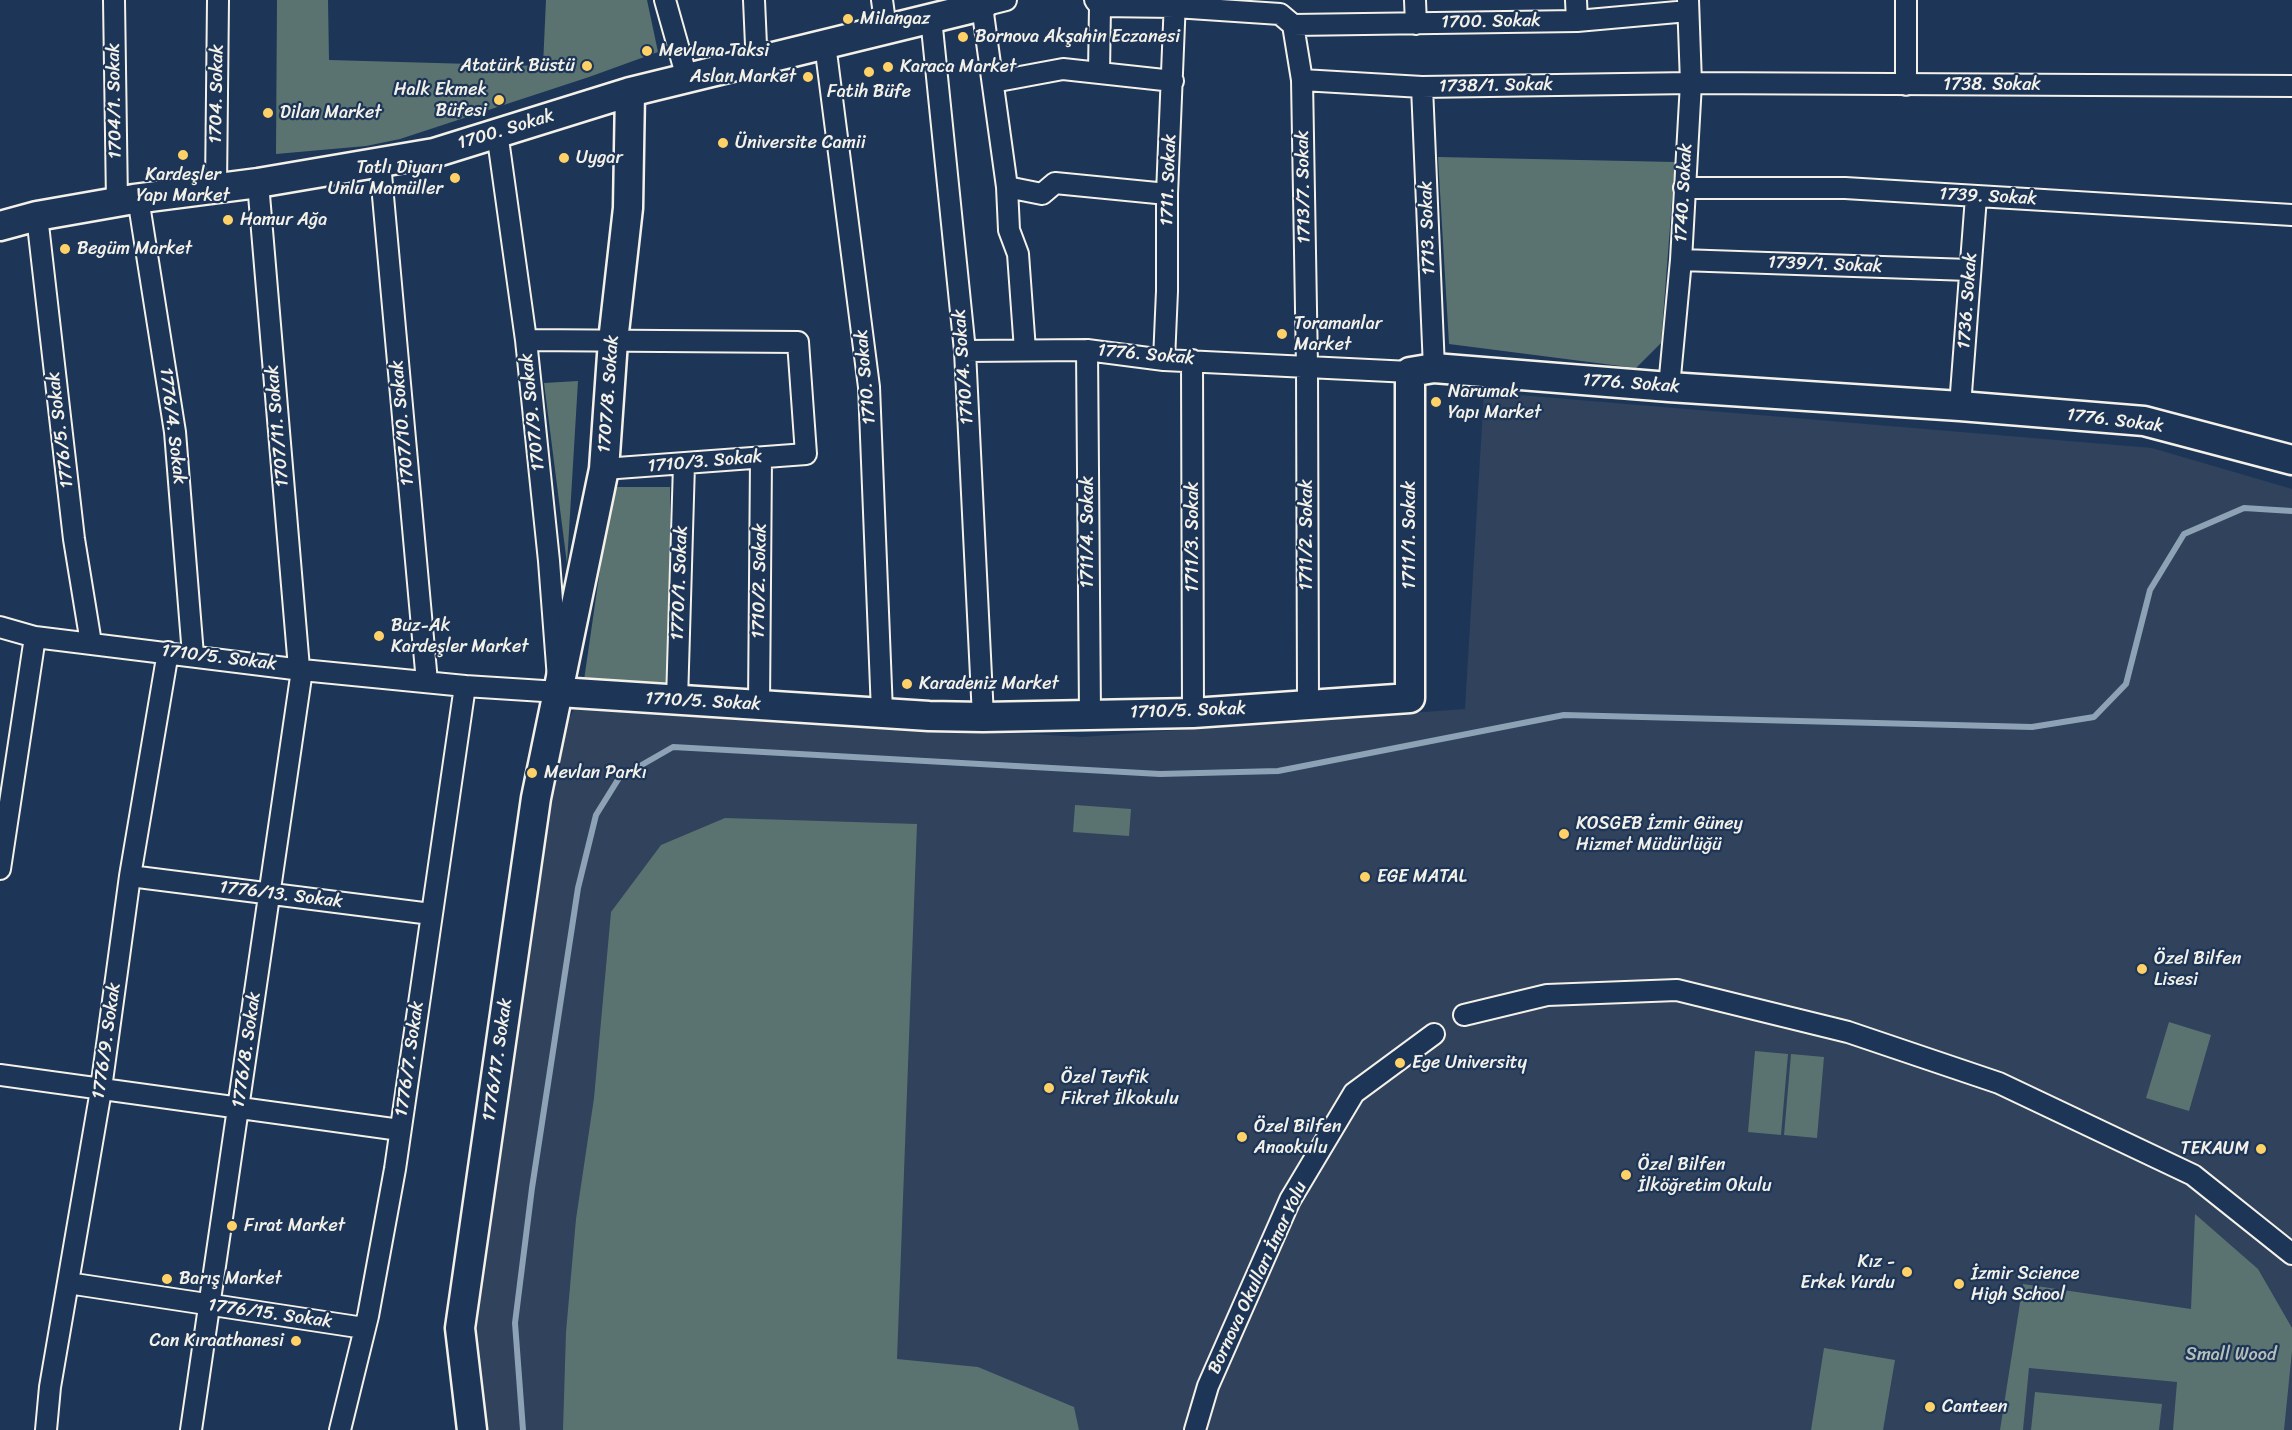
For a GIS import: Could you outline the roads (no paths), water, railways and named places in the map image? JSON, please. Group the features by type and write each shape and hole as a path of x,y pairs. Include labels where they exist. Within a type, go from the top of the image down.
{"street":[{"name":"1704/1. Sokak","path":"114,0 127,200"},
{"name":"1704. Sokak","path":"216,188 218,0"},
{"path":"665,0 687,78"},
{"path":"754,0 756,45 768,58"},
{"path":"882,0 886,29"},
{"path":"1415,0 1416,24"},
{"path":"1576,0 1577,21"},
{"path":"1906,0 1906,85"},
{"name":"1700. Sokak","path":"0,226 37,216 127,200 258,183 434,153 630,92 990,2"},
{"path":"990,2 993,82 1007,187 1009,230 1018,254 1025,350"},
{"name":"1700. Sokak","path":"1098,3 1175,4 1416,24 1577,21 1688,5"},
{"path":"1098,3 1099,73"},
{"name":"1711. Sokak","path":"1164,360 1167,194 1175,4"},
{"name":"1740. Sokak","path":"1669,387 1681,260 1691,83 1688,5"},
{"name":"1713/7. Sokak","path":"1286,13 1302,80 1307,366"},
{"name":"1710/4. Sokak","path":"931,18 965,351 983,717"},
{"name":"1710. Sokak","path":"825,44 870,387 882,712"},
{"path":"993,82 1063,69 1173,81"},
{"name":"1738/1. Sokak","path":"1302,80 1422,87 1691,83"},
{"name":"1738. Sokak","path":"1691,83 2292,86"},
{"name":"1713. Sokak","path":"1422,87 1422,370"},
{"name":"1707/8. Sokak","path":"558,692 604,469 613,341 628,207 630,92"},
{"name":"1707/9. Sokak","path":"497,132 526,340 549,561 558,692"},
{"name":"1707/10. Sokak","path":"380,163 427,682"},
{"name":"1707/11. Sokak","path":"258,183 300,669"},
{"path":"1007,187 1042,194 1055,183 1167,194"},
{"name":"1739. Sokak","path":"1684,188 1845,188 2292,215"},
{"name":"1736. Sokak","path":"1960,406 1976,197"},
{"name":"1776/4. Sokak","path":"127,200 175,432 193,655"},
{"name":"1776/5. Sokak","path":"37,216 74,539 91,643"},
{"name":"1739/1. Sokak","path":"1681,260 1970,270"},
{"path":"526,340 613,341"},
{"name":"1710/3. Sokak","path":"604,469 806,454 798,342 613,341"},
{"name":"1776. Sokak","path":"965,351 1088,350 1164,360 1422,370 1960,406 2144,422 2292,460"},
{"name":"1711/4. Sokak","path":"1088,350 1089,714"},
{"name":"1711/3. Sokak","path":"1192,360 1193,713"},
{"name":"1711/2. Sokak","path":"1307,366 1308,704"},
{"name":"1711/1. Sokak","path":"1410,698 1422,370"},
{"name":"1710/2. Sokak","path":"759,705 761,458"},
{"name":"1770/1. Sokak","path":"677,701 684,464"},
{"name":"1710/5. Sokak","path":"0,627 35,637 465,686 929,716 1193,713 1410,698"},
{"path":"0,869 35,637"},
{"name":"1776/9. Sokak","path":"46,1430 50,1387 100,1089 130,876 168,652"},
{"name":"1776/8. Sokak","path":"191,1430 239,1108 300,669"},
{"name":"1776/7. Sokak","path":"340,1430 372,1294 400,1130 465,686"},
{"name":"1776/17. Sokak","path":"472,1430 460,1328 536,798 558,692"},
{"name":"1776/13. Sokak","path":"130,876 431,914"},
{"path":"1464,1015 1547,995 1677,990 1848,1032 1999,1083 2193,1175 2292,1254"},
{"name":"Bornova Okulları İmar Yolu","path":"1195,1430 1208,1386 1290,1200 1354,1093 1434,1034"},
{"path":"0,1076 400,1130"},
{"name":"1776/15. Sokak","path":"68,1283 364,1328"}],"waterway":[{"path":"523,1430 515,1323 532,1188 578,888 596,815 619,778 673,747 1160,774 1278,771 1564,715 2032,727 2094,717 2126,684 2150,590 2184,534 2244,508 2292,511"}],"place":[{"name":"Milangaz","path":"848,19"},
{"name":"Bornova Akşahin Eczanesi","path":"963,37"},
{"name":"Mevlana Taksi","path":"647,51"},
{"name":"Atatürk Büstü","path":"587,66"},
{"name":"Karaca Market","path":"888,67"},
{"name":"Fatih Büfe","path":"869,72"},
{"name":"Aslan Market","path":"808,77"},
{"name":"Halk Ekmek Büfesi","path":"499,100"},
{"name":"Dilan Market","path":"268,113"},
{"name":"Üniversite Camii","path":"723,143"},
{"name":"Kardeşler Yapı Market","path":"183,155"},
{"name":"Uygar","path":"564,158"},
{"name":"Tatlı Diyarı Unlu Mamüller","path":"455,178"},
{"name":"Hamur Ağa","path":"228,220"},
{"name":"Begüm Market","path":"65,249"},
{"name":"Toramanlar Market","path":"1282,334"},
{"name":"Narumak Yapı Market","path":"1436,402"},
{"name":"Buz-Ak Kardeşler Market","path":"379,636"},
{"name":"Karadeniz Market","path":"907,684"},
{"name":"Mevlan Parkı","path":"532,773"},
{"name":"KOSGEB İzmir Güney Hizmet Müdürlüğü","path":"1564,834"},
{"name":"EGE MATAL","path":"1365,877"},
{"name":"Özel Bilfen Lisesi","path":"2142,969"},
{"name":"Ege University","path":"1400,1063"},
{"name":"Özel Tevfik Fikret İlkokulu","path":"1049,1088"},
{"name":"Özel Bilfen Anaokulu","path":"1242,1137"},
{"name":"TEKAUM","path":"2261,1149"},
{"name":"Özel Bilfen İlköğretim Okulu","path":"1626,1175"},
{"name":"Fırat Market","path":"232,1226"},
{"name":"Kız - Erkek Yurdu","path":"1907,1272"},
{"name":"Barış Market","path":"167,1279"},
{"name":"İzmir Science High School","path":"1959,1284"},
{"name":"Can Kıraathanesi","path":"296,1341"},
{"name":"Canteen","path":"1930,1407"}],"park label":[{"name":"Small Wood","path":"2231,1355"}]}
